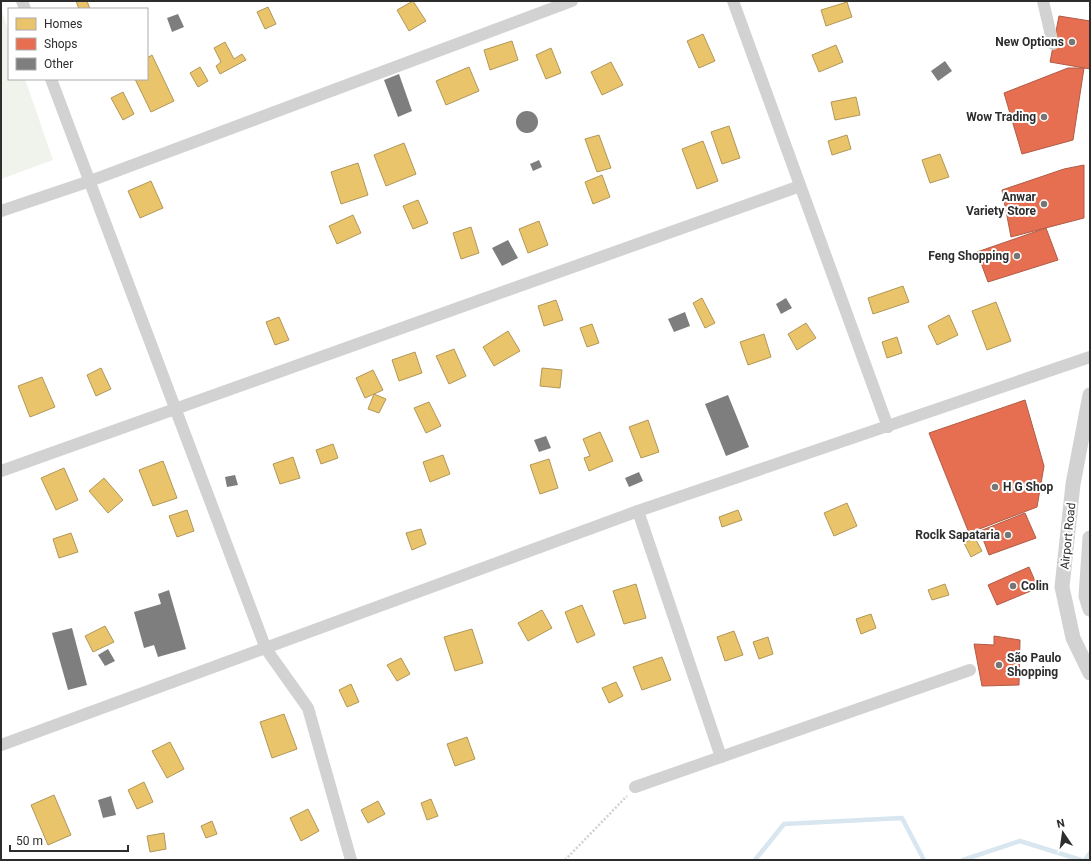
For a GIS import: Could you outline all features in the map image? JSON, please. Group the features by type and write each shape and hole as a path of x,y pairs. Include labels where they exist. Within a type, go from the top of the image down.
{"street":[{"path":"1,211 90,181 572,1"},
{"path":"733,1 888,427"},
{"path":"1043,1 1053,44"},
{"path":"52,80 266,649 308,708 351,860"},
{"path":"1,471 176,407 800,186"},
{"path":"1,745 266,649 638,511 1090,358"},
{"name":"Airport Road","path":"1090,395 1073,484 1062,587 1073,638 1090,673"},
{"path":"638,511 721,756"},
{"name":"Airport Road","path":"1090,538 1086,596 1090,609"},
{"path":"635,788 721,756 970,670"}],"path":[{"path":"565,860 635,788"}],"shaded area":[{"path":"1,9 8,29 8,80 25,80 53,160 1,179"}],"building: Homes":[{"path":"76,1 87,1 90,8 79,8"},
{"path":"413,1 426,21 409,31 397,10"},
{"path":"847,2 852,17 826,26 821,10"},
{"path":"268,7 276,24 265,29 257,12"},
{"path":"703,34 715,61 699,68 687,41"},
{"path":"512,41 518,60 490,70 484,50"},
{"path":"225,42 234,59 242,54 246,60 220,74 216,66 221,62 214,48"},
{"path":"836,45 843,62 819,72 812,55"},
{"path":"551,48 561,73 546,79 536,55"},
{"path":"152,55 174,101 151,112 135,80 148,80 148,57"},
{"path":"611,62 623,85 602,95 591,72"},
{"path":"200,67 208,81 198,87 190,73"},
{"path":"469,67 479,91 446,105 436,81"},
{"path":"123,92 134,114 123,120 111,98"},
{"path":"856,97 860,115 835,120 831,102"},
{"path":"729,126 740,158 722,164 711,132"},
{"path":"599,135 611,168 597,172 585,139"},
{"path":"847,135 851,149 832,155 828,141"},
{"path":"703,141 718,181 697,189 682,149"},
{"path":"404,143 416,174 386,186 374,155"},
{"path":"940,154 949,177 930,183 922,160"},
{"path":"358,163 368,195 341,204 331,172"},
{"path":"602,175 610,197 593,204 585,182"},
{"path":"151,181 163,208 140,218 128,191"},
{"path":"418,200 428,223 413,229 403,206"},
{"path":"353,215 361,233 337,244 329,226"},
{"path":"539,221 548,245 528,253 519,229"},
{"path":"471,227 479,253 461,259 453,233"},
{"path":"903,286 909,302 873,314 868,298"},
{"path":"702,298 715,323 705,328 693,303"},
{"path":"556,300 563,320 544,326 538,306"},
{"path":"996,302 1011,341 987,350 972,311"},
{"path":"949,315 958,335 937,345 928,326"},
{"path":"279,317 289,340 275,345 266,322"},
{"path":"806,323 816,338 797,350 788,334"},
{"path":"592,324 599,343 587,347 580,328"},
{"path":"508,331 520,351 494,366 483,347"},
{"path":"764,334 771,357 748,365 740,342"},
{"path":"897,337 902,353 887,358 882,342"},
{"path":"454,349 466,376 449,384 436,356"},
{"path":"415,352 422,373 399,381 392,360"},
{"path":"101,368 111,389 96,396 87,375"},
{"path":"542,368 562,370 560,388 540,386"},
{"path":"373,370 383,390 365,398 356,378"},
{"path":"42,377 55,407 30,417 18,386"},
{"path":"374,394 386,399 379,413 368,409"},
{"path":"429,402 441,426 426,433 414,408"},
{"path":"648,420 659,452 641,458 629,427"},
{"path":"600,432 613,461 589,471 584,458 590,456 583,439"},
{"path":"333,444 338,458 321,464 316,450"},
{"path":"443,455 450,474 430,482 423,462"},
{"path":"293,457 300,478 280,484 273,464"},
{"path":"549,459 558,488 540,494 530,465"},
{"path":"163,461 177,498 153,506 139,470"},
{"path":"64,468 78,500 56,510 41,478"},
{"path":"104,478 123,500 108,513 89,491"},
{"path":"847,503 857,526 834,536 824,513"},
{"path":"187,510 194,531 177,537 169,516"},
{"path":"738,510 742,520 722,527 719,517"},
{"path":"421,529 426,544 412,550 406,533"},
{"path":"71,533 78,552 59,558 53,539"},
{"path":"975,538 982,551 971,557 964,543"},
{"path":"636,584 646,618 624,624 613,591"},
{"path":"945,584 949,595 932,600 928,590"},
{"path":"582,605 595,635 577,643 565,612"},
{"path":"542,610 552,628 528,641 518,623"},
{"path":"871,614 876,628 861,634 856,619"},
{"path":"105,626 114,642 93,652 85,636"},
{"path":"472,629 483,663 455,671 444,637"},
{"path":"734,631 743,655 725,661 717,637"},
{"path":"768,637 773,654 759,659 753,642"},
{"path":"662,657 671,680 642,690 633,667"},
{"path":"401,658 410,674 397,681 387,665"},
{"path":"616,682 623,696 609,703 602,688"},
{"path":"351,684 359,702 347,707 339,690"},
{"path":"284,714 297,749 272,758 260,722"},
{"path":"467,737 475,759 455,766 447,744"},
{"path":"170,742 184,769 167,778 152,751"},
{"path":"144,782 153,802 137,809 128,790"},
{"path":"54,795 71,835 48,845 31,805"},
{"path":"431,799 438,816 427,820 421,803"},
{"path":"378,801 385,814 368,823 361,810"},
{"path":"308,809 319,831 301,841 290,818"},
{"path":"212,821 217,834 206,838 201,826"},
{"path":"164,833 166,849 150,852 147,836"}],"building: Shops":[{"name":"New Options","path":"1059,16 1090,21 1090,69 1050,62"},
{"name":"Wow Trading","path":"1068,68 1084,68 1073,140 1022,154 1004,93"},
{"name":"Anwar Variety Store","path":"1084,165 1084,218 1011,237 1002,190 1064,169"},
{"name":"Feng Shopping","path":"1046,228 1058,260 988,282 977,252"},
{"name":"H G Shop","path":"1025,400 1044,466 1037,507 969,533 929,433"},
{"name":"Roclk Sapataria","path":"1025,513 1036,538 989,555 980,531"},
{"name":"Colin","path":"1029,567 1038,588 997,605 988,585"},
{"name":"São Paulo Shopping","path":"994,636 1020,640 1019,685 982,686 974,644 994,645"}],"building: Other":[{"path":"178,14 184,27 172,32 167,18"},
{"path":"945,61 952,71 938,81 931,71"},
{"path":"399,74 412,111 398,117 384,80"},
{"path":"527,111 535,114 538,122 535,130 527,133 519,130 516,122 519,114"},
{"path":"539,160 542,167 533,171 530,164"},
{"path":"508,240 518,258 502,266 492,248"},
{"path":"786,298 792,308 781,314 776,304"},
{"path":"685,312 690,326 674,332 668,319"},
{"path":"728,395 749,447 726,456 705,404"},
{"path":"546,436 551,448 539,452 534,440"},
{"path":"639,472 643,481 629,487 625,478"},
{"path":"235,475 238,485 227,487 225,477"},
{"path":"169,590 186,649 158,657 154,645 144,648 134,612 161,604 158,594"},
{"path":"72,628 87,685 68,690 52,633"},
{"path":"108,649 115,661 105,666 98,655"},
{"path":"111,796 116,815 103,818 98,800"}],"waterway":[{"path":"755,860 784,824 902,818 924,860"},
{"path":"963,860 1020,841 1081,860"},
{"path":"1085,860 1090,853"}],"place":[{"name":"New Options","path":"1072,42"},
{"name":"Wow Trading","path":"1044,117"},
{"name":"Anwar Variety Store","path":"1044,204"},
{"name":"Feng Shopping","path":"1017,256"},
{"name":"H G Shop","path":"995,487"},
{"name":"Roclk Sapataria","path":"1008,535"},
{"name":"Colin","path":"1013,586"},
{"name":"São Paulo Shopping","path":"999,665"}]}
